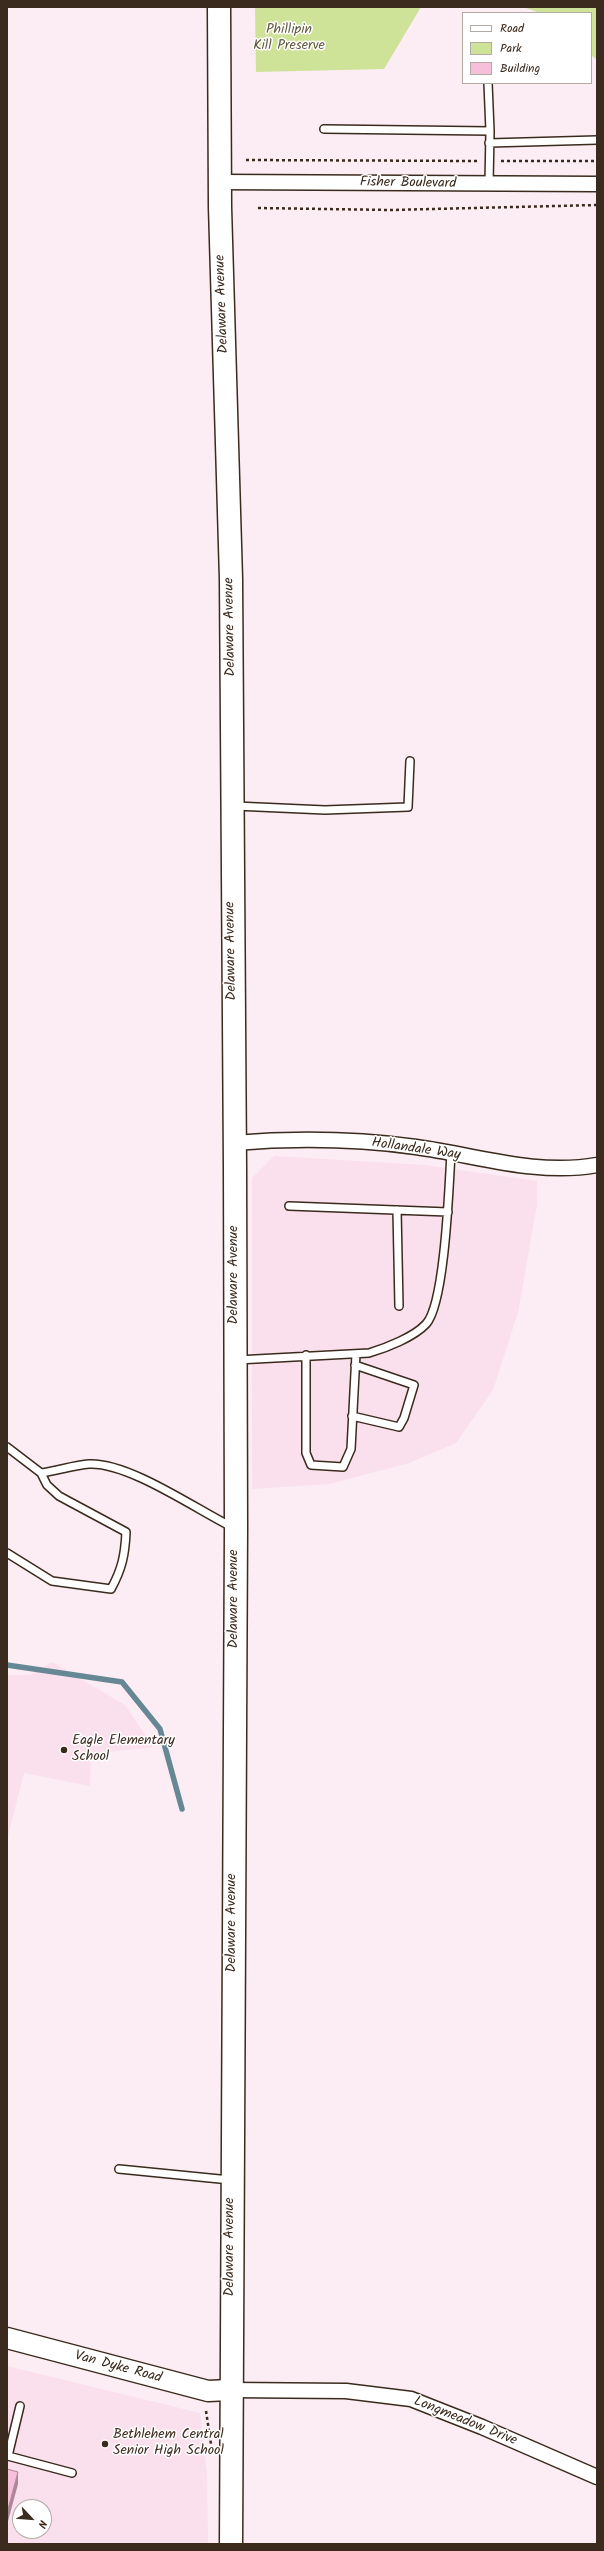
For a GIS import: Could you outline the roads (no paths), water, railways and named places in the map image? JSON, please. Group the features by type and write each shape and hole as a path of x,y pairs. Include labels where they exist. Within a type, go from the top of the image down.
{"main road":[{"name":"Delaware Avenue","path":"219,7 220,182 231,579 236,1529 230,2390 231,2544"}],"street":[{"name":"Fisher Boulevard","path":"220,182 597,184"},
{"name":"Hollandale Way","path":"234,1144 293,1140 362,1142 416,1147 521,1166 581,1168 597,1165"},
{"name":"Van Dyke Road","path":"7,2338 208,2391 230,2390"},
{"name":"Longmeadow Drive","path":"230,2390 346,2391 411,2399 482,2427 597,2477"}],"lane":[{"path":"488,84 490,131 489,184"},
{"path":"324,130 490,131"},
{"path":"489,143 597,140"},
{"path":"231,805 325,810 408,807 410,761"},
{"path":"235,1360 306,1355 369,1353 389,1347 426,1324 437,1295 448,1212 451,1153"},
{"path":"289,1206 448,1212"},
{"path":"397,1210 399,1306"},
{"path":"306,1355 306,1453 311,1466 343,1467 351,1449 356,1354"},
{"path":"352,1416 399,1428 404,1418 414,1385 355,1366"},
{"path":"7,1447 41,1473 47,1485 59,1496 126,1532 125,1557 121,1571 111,1589 89,1588 52,1581 7,1553"},
{"path":"41,1473 90,1464 115,1469 149,1481 236,1529"},
{"path":"119,2169 232,2180"},
{"path":"20,2406 8,2456 72,2473"}],"waterway":[{"path":"7,1665 122,1682 160,1729 182,1809"}],"place":[{"name":"Eagle Elementary School","path":"64,1750"},
{"name":"Bethlehem Central Senior High School","path":"105,2444"}],"park label":[{"name":"Phillipin Kill Preserve","path":"289,40"}]}
